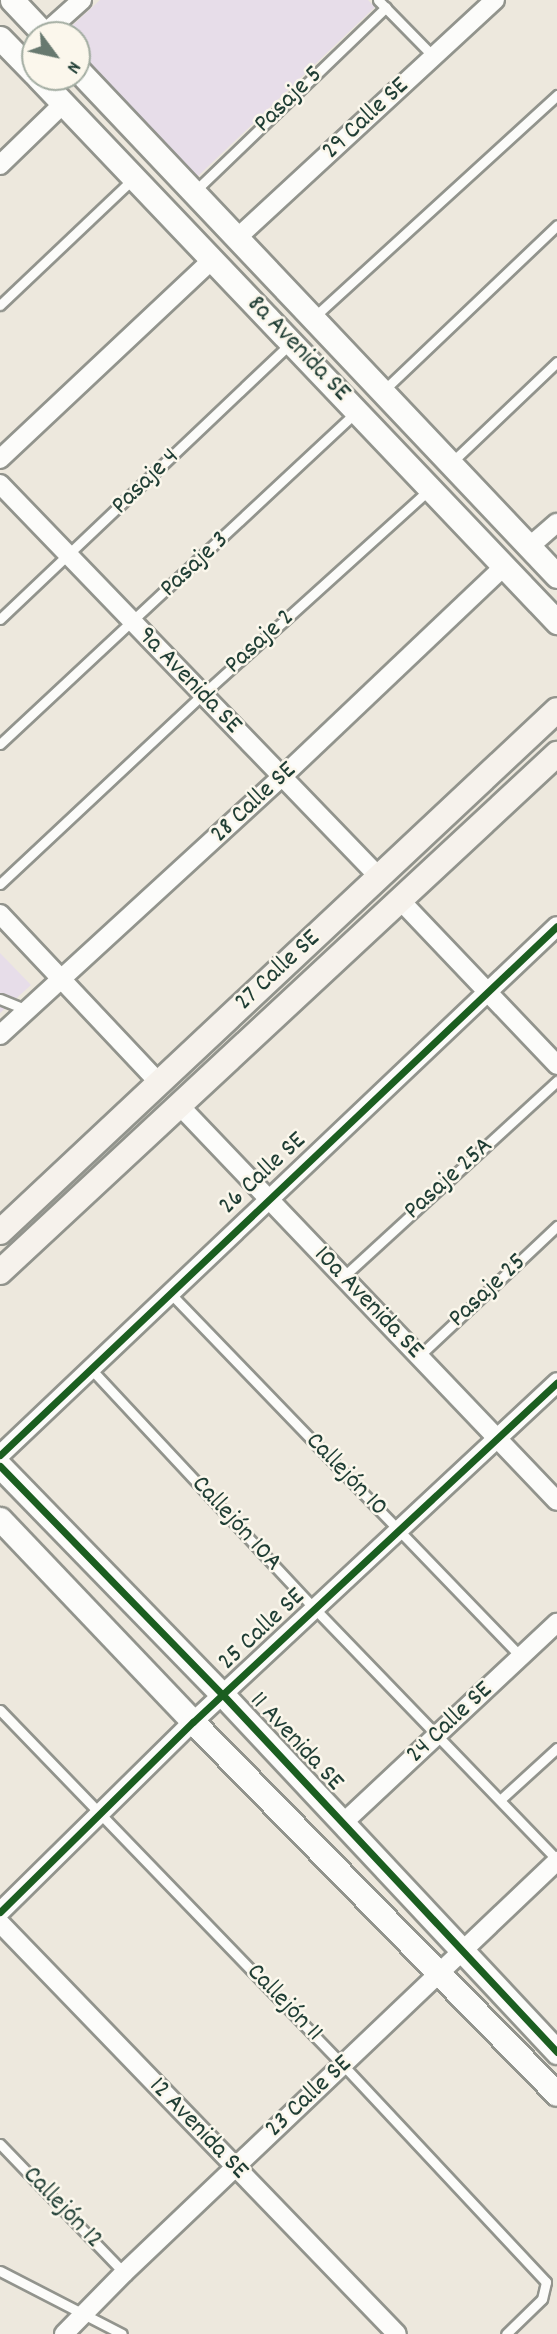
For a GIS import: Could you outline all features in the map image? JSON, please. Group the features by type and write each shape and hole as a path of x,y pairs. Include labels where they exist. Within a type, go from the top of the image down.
{"main road":[{"name":"27 Calle SE","path":"0,1232 557,710"},
{"name":"27 Calle SE","path":"0,1272 557,754"}],"street":[{"path":"12,0 32,21"},
{"path":"60,21 82,0"},
{"name":"29 Calle SE","path":"237,238 495,0"},
{"name":"8a Avenida SE","path":"0,38 21,60"},
{"name":"8a Avenida SE","path":"91,84 557,576"},
{"name":"8a Avenida SE","path":"50,91 557,622"},
{"path":"0,165 63,104"},
{"path":"0,459 212,260"},
{"name":"9a Avenida SE","path":"0,484 379,877"},
{"path":"529,547 557,523"},
{"name":"28 Calle SE","path":"0,1035 282,777 504,566"},
{"path":"400,900 557,1065"},
{"path":"0,914 159,1083"},
{"name":"26 Calle SE","path":"0,1455 557,926"},
{"name":"10a Avenida SE","path":"179,1105 557,1501"},
{"name":"25 Calle SE","path":"0,1912 193,1722 557,1382"},
{"name":"11 Avenida SE","path":"0,1466 223,1695 464,1949 557,2052"},
{"path":"0,1518 193,1722 557,2094"},
{"name":"24 Calle SE","path":"344,1823 557,1623"},
{"name":"23 Calle SE","path":"64,2334 124,2273 557,1861"},
{"name":"12 Avenida SE","path":"0,1923 397,2334"}],"lane":[{"path":"382,4 434,57"},
{"name":"Pasaje 5","path":"193,192 382,4"},
{"path":"313,318 557,95"},
{"path":"0,306 134,178"},
{"path":"382,392 557,225"},
{"name":"Pasaje 4","path":"0,619 291,343"},
{"path":"450,463 557,362"},
{"name":"Pasaje 3","path":"0,744 134,623 358,411"},
{"name":"Pasaje 2","path":"0,884 202,694 430,489"},
{"path":"0,999 27,1010"},
{"name":"Pasaje 25A","path":"342,1278 557,1081"},
{"name":"Pasaje 25","path":"419,1356 557,1226"},
{"name":"Callejón 10","path":"170,1292 521,1657"},
{"name":"Callejón 10A","path":"90,1369 557,1861"},
{"name":"Callejón 11","path":"0,1710 343,2065 546,2282 542,2298 506,2334"},
{"path":"500,1800 557,1748"},
{"name":"Callejón 12","path":"0,2144 124,2273"},
{"path":"0,2271 122,2334"}],"shaded area":[{"path":"100,0 368,0 375,7 196,178 91,64 91,21 77,21"},
{"path":"0,953 31,985 0,1013"}],"cycle path":[{"path":"0,1455 557,926"},
{"path":"0,1912 193,1722 557,1382"},
{"path":"0,1466 223,1695 557,2052"}]}
